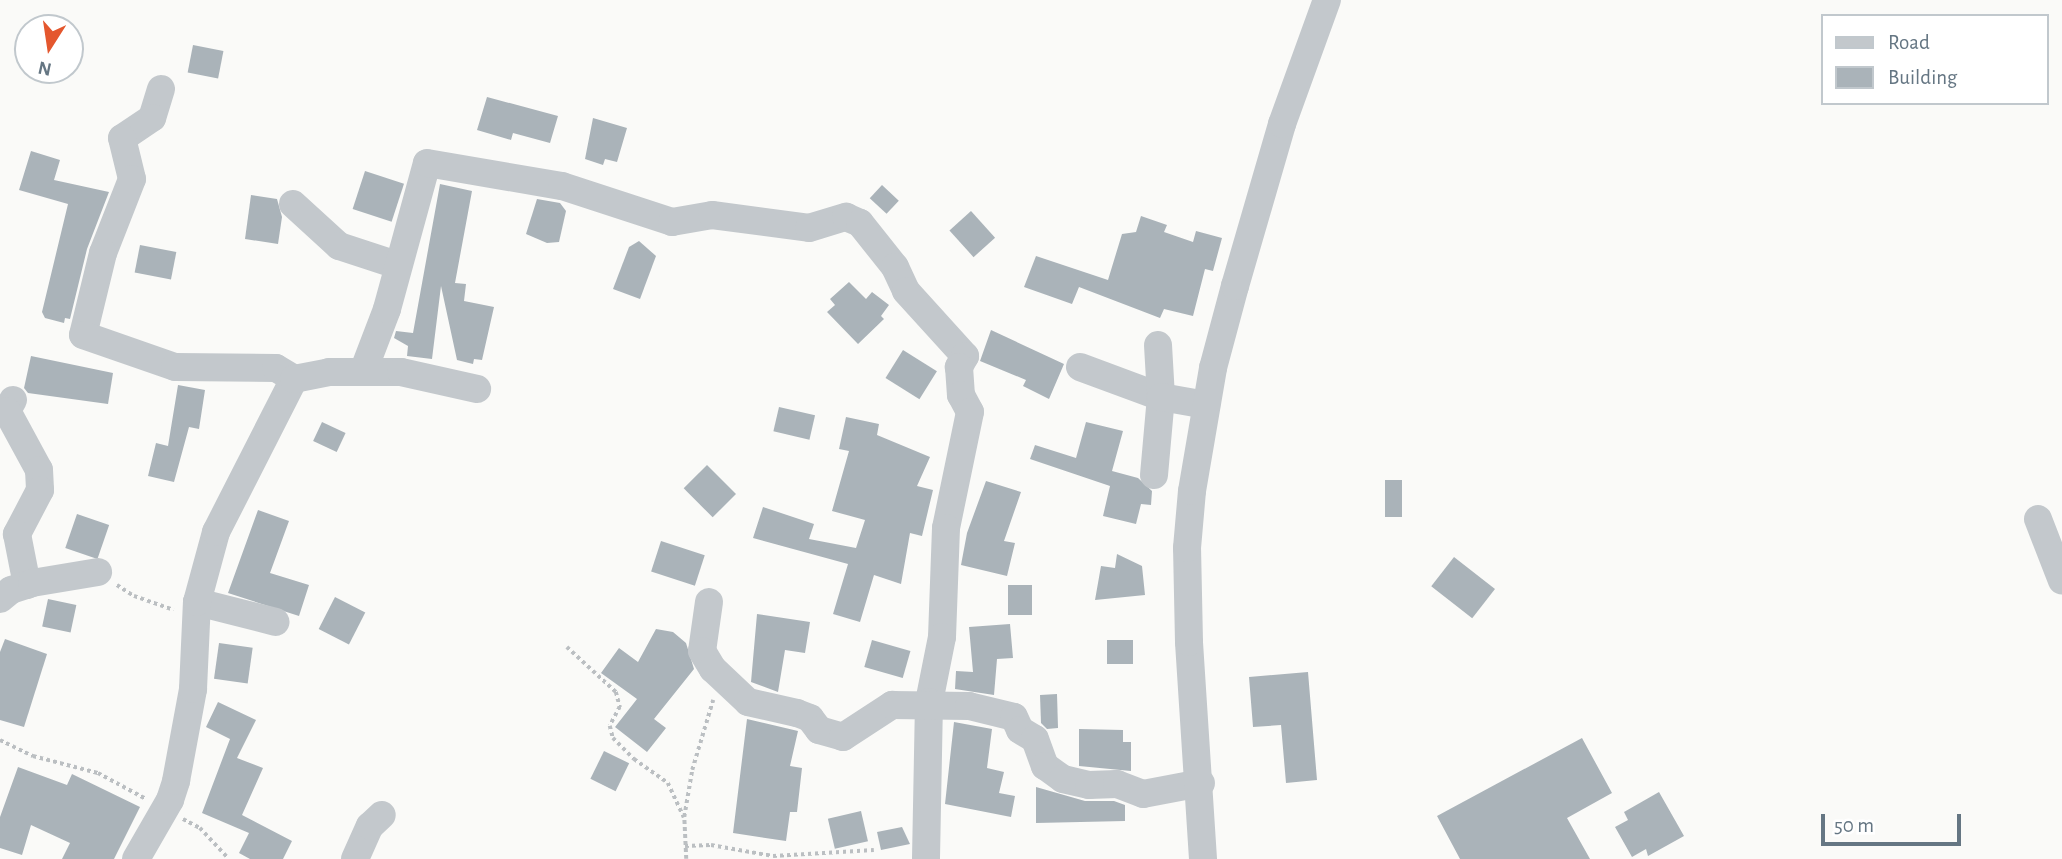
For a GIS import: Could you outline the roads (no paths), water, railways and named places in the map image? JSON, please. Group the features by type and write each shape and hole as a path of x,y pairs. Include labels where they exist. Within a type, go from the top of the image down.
{"street":[{"path":"1203,859 1201,783 1192,723 1187,548 1206,405 1278,137 1327,0"},
{"path":"162,89 152,118 122,138 132,179 103,253 83,335 175,367 276,368 294,379 329,372 401,372 477,389"},
{"path":"363,372 387,309 427,163 562,186 671,222 712,215 809,228 846,217 860,223 895,267 906,291 965,356 959,367 961,395 970,412 946,528 942,636 929,702 926,859"},
{"path":"293,204 339,246 397,265"},
{"path":"1154,475 1161,397 1158,345"},
{"path":"1080,367 1161,397 1206,405"},
{"path":"136,859 176,781 193,689 197,609 216,532 294,379"},
{"path":"13,400 7,411 39,470 40,490 17,534 27,585"},
{"path":"2038,519 2062,581"},
{"path":"0,599 27,585 98,572"},
{"path":"709,602 702,651 720,675 748,702 810,718 819,730 843,737 892,705 929,702 1006,712 1035,739 1050,772 1063,779 1117,784 1143,794 1201,783"},
{"path":"197,609 276,622"},
{"path":"355,859 370,826 382,815"}]}
